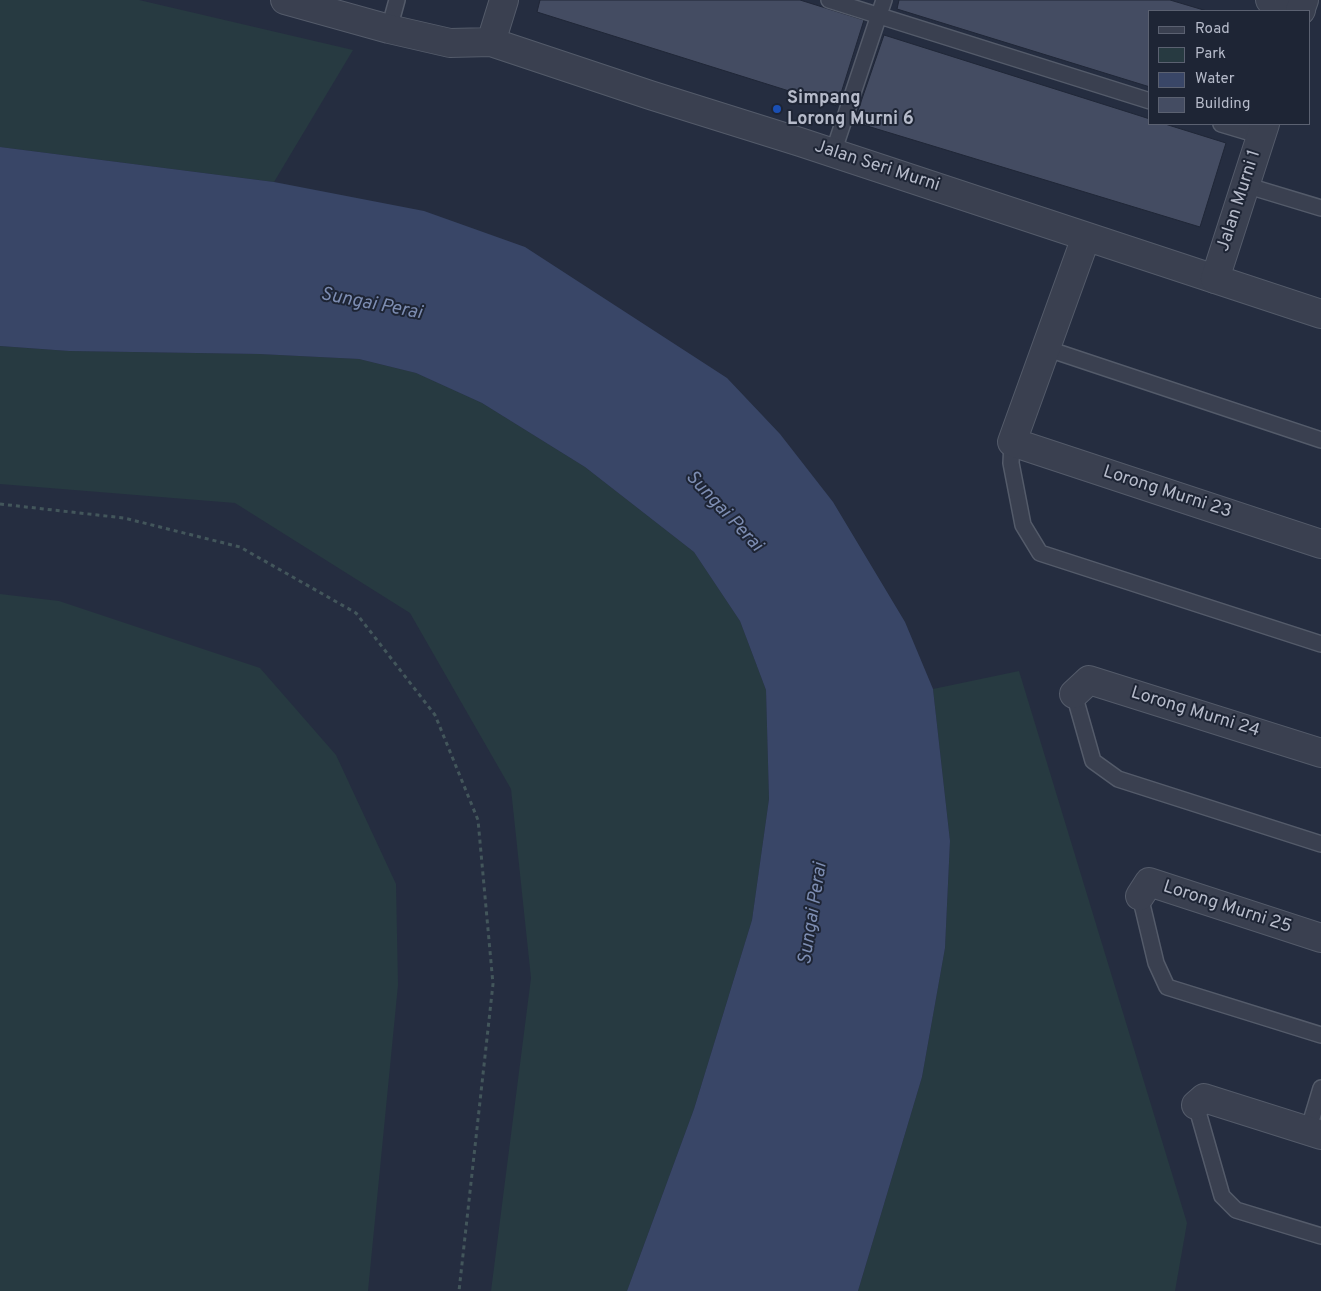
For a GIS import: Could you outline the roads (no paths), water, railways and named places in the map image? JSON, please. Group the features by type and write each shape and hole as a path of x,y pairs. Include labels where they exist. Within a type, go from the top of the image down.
{"street":[{"path":"491,42 504,0"},
{"path":"1270,0 1301,7"},
{"name":"Jalan Seri Murni","path":"296,1 389,29 450,43 491,42 1321,314"},
{"name":"Jalan Murni 1","path":"1215,279 1263,130"},
{"path":"1012,442 1086,237"},
{"name":"Lorong Murni 23","path":"1012,442 1321,544"},
{"name":"Lorong Murni 24","path":"1074,694 1089,680 1321,752"},
{"name":"Lorong Murni 25","path":"1140,896 1149,882 1321,938"},
{"path":"1196,1105 1204,1098 1314,1133"}],"lane":[{"path":"389,29 398,0"},
{"path":"829,0 1148,100"},
{"path":"834,153 884,0"},
{"path":"1228,125 1263,130"},
{"path":"1245,185 1321,208"},
{"path":"1045,348 1321,440"},
{"path":"1012,442 1010,463 1023,525 1040,553 1321,644"},
{"path":"1074,694 1093,761 1118,779 1321,844"},
{"path":"1140,896 1156,963 1167,987 1321,1035"},
{"path":"1314,1133 1321,1088"},
{"path":"1196,1105 1222,1196 1236,1210 1321,1236"}],"water":[{"name":"Sungai Perai","path":"0,147 274,182 424,211 525,247 727,378 780,434 833,502 905,622 933,689 950,841 945,948 922,1077 858,1291 627,1291 694,1109 752,920 769,799 766,690 740,621 694,552 585,467 482,403 416,373 359,359 259,354 69,351 0,346"}],"place":[{"name":"Simpang Lorong Murni 6","path":"777,109"}]}
